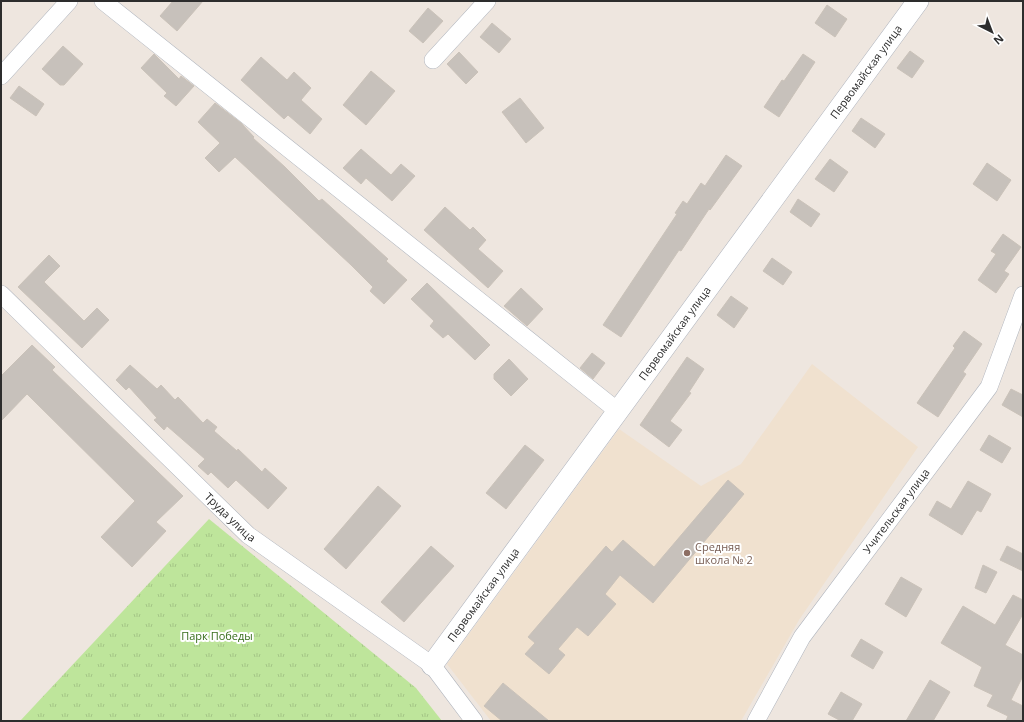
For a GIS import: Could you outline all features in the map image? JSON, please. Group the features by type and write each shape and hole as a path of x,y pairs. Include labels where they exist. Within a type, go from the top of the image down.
{"street":[{"path":"1,76 69,1"},
{"path":"103,1 619,412"},
{"path":"433,60 487,1"},
{"name":"Первомайская улица","path":"432,666 918,1"},
{"name":"Труда улица","path":"1,294 248,535 432,666 474,721"},
{"name":"Учительская улица","path":"756,721 802,637 989,388 1023,295"}],"shaded area":[{"name":"Средняя школа № 2","path":"812,364 918,447 799,620 741,721 491,721 447,664 619,429 701,486 741,464"}],"green space":[{"name":"Парк Победы","path":"209,519 416,688 442,721 20,721"}],"building":[{"path":"173,1 203,1 177,31 160,16"},
{"path":"827,5 847,19 835,37 815,23"},
{"path":"428,8 443,21 423,43 409,31"},
{"path":"492,23 511,39 499,53 480,37"},
{"path":"63,46 83,64 64,85 60,85 42,69"},
{"path":"910,51 924,61 912,78 897,68"},
{"path":"459,52 478,72 466,84 447,64"},
{"path":"154,54 179,79 181,76 194,86 176,106 164,96 167,93 141,68"},
{"path":"803,54 815,62 779,117 764,107 782,80 784,81"},
{"path":"261,57 287,80 294,72 311,88 301,100 322,119 310,134 288,115 284,119 241,80"},
{"path":"371,71 395,91 366,125 343,105"},
{"path":"19,86 44,104 36,116 10,98"},
{"path":"520,98 544,128 526,143 502,112"},
{"path":"215,103 241,123 254,137 253,138 319,201 322,199 388,259 386,261 407,280 384,304 370,291 373,287 351,265 235,157 219,172 205,158 220,143 198,122"},
{"path":"861,118 885,134 875,148 852,131"},
{"path":"361,149 391,175 401,164 415,176 392,201 366,178 361,184 343,168"},
{"path":"726,155 742,166 710,210 709,209 681,251 679,250 621,337 603,325 677,214 675,213 683,201 687,204 701,183 705,186"},
{"path":"830,159 848,172 834,192 815,179"},
{"path":"987,163 1011,180 997,201 973,184"},
{"path":"798,199 820,214 811,227 790,212"},
{"path":"445,207 470,230 473,227 486,240 478,249 503,271 488,288 424,230"},
{"path":"1003,234 1021,247 1004,271 1009,274 996,293 978,280 996,254 991,251"},
{"path":"49,255 60,266 44,282 84,321 97,308 109,320 82,348 18,287"},
{"path":"772,258 792,272 783,285 763,271"},
{"path":"427,283 490,345 475,360 448,334 443,338 430,326 434,321 411,299"},
{"path":"521,288 543,309 527,326 504,306"},
{"path":"731,296 748,308 734,328 717,315"},
{"path":"964,331 982,344 963,372 966,374 938,417 917,403 955,348 953,346"},
{"path":"32,345 55,367 52,370 183,496 156,522 166,531 132,567 101,537 135,501 27,394 1,421 1,376"},
{"path":"592,353 605,363 593,379 580,368"},
{"path":"687,357 704,369 689,392 691,393 670,421 682,430 669,447 640,425"},
{"path":"509,359 528,379 511,396 494,379 494,374"},
{"path":"130,365 157,389 161,385 175,400 178,397 203,423 207,419 217,427 214,431 237,451 238,449 262,472 265,468 287,488 268,509 236,480 228,488 211,472 208,475 198,466 205,459 167,426 164,430 154,420 157,418 129,387 126,390 116,380"},
{"path":"1011,389 1023,395 1023,417 1002,405"},
{"path":"989,435 1011,448 1002,463 980,450"},
{"path":"525,445 544,460 506,509 486,493"},
{"path":"728,480 744,494 653,603 620,575 605,594 616,604 588,636 577,627 558,649 565,655 549,674 525,654 535,643 528,637 606,546 612,552 623,540 654,567"},
{"path":"968,481 991,494 981,512 977,510 962,535 929,515 937,501 951,509"},
{"path":"378,486 401,506 346,569 324,549"},
{"path":"431,546 454,566 404,622 381,602"},
{"path":"1007,546 1023,554 1023,571 1000,560"},
{"path":"983,565 997,572 986,593 975,588"},
{"path":"901,577 922,589 906,617 885,604"},
{"path":"1013,595 1023,600 1023,614 1005,645 1023,655 1023,676 1011,700 1023,706 1023,721 1006,721 1008,716 987,706 993,695 974,686 982,667 941,643 963,606 995,625"},
{"path":"861,639 883,652 873,669 851,656"},
{"path":"930,680 950,692 933,721 906,721"},
{"path":"503,683 549,721 502,721 484,706"},
{"path":"841,692 862,704 852,721 841,721 828,714"}],"place":[{"name":"Средняя школа № 2","path":"687,553"}]}
